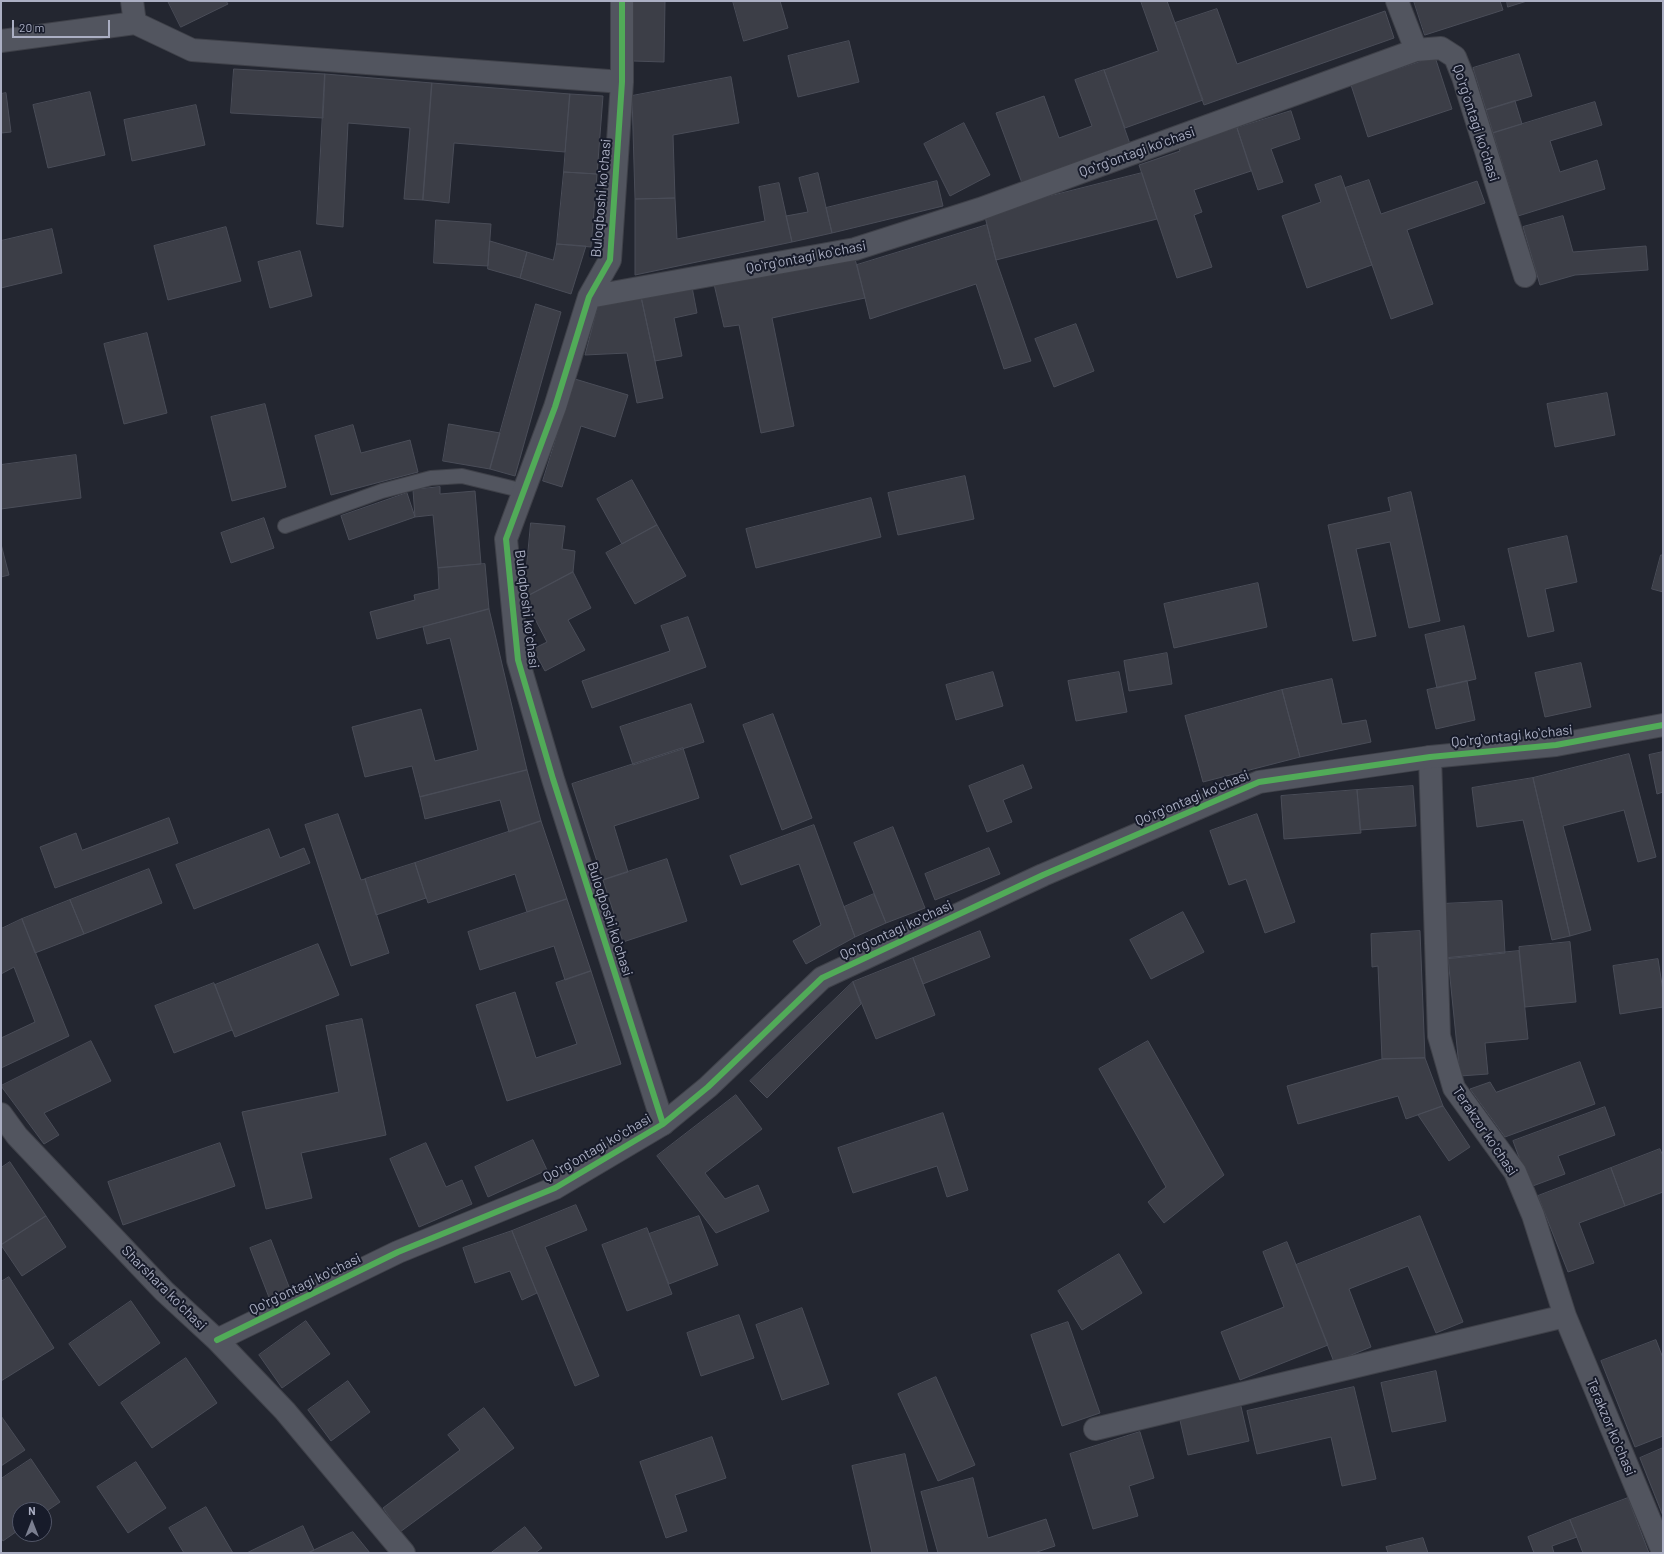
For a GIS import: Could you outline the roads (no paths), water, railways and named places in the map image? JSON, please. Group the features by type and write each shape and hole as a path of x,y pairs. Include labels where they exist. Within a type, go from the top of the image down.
{"street":[{"path":"132,1 135,23"},
{"name":"Buloqboshi koʻchasi","path":"622,1 622,82 610,260 589,297 555,407 506,539 518,660 553,779 663,1124"},
{"path":"1397,1 1416,50"},
{"path":"1,41 135,23 192,50 622,82"},
{"name":"Qoʻrgʻontagi koʻchasi","path":"589,297 855,250 980,209 1416,50 1440,48 1455,57 1463,77 1525,276"},
{"name":"Qoʻrgʻontagi koʻchasi","path":"217,1340 398,1252 555,1188 663,1124 708,1087 822,978 1043,875 1259,782 1430,757 1556,745 1663,725"},
{"name":"Terakzor koʻchasi","path":"1430,757 1439,1036 1454,1088 1515,1172 1533,1215 1565,1316 1663,1552"},
{"name":"Sharshara koʻchasi","path":"1,1114 17,1136 159,1286 217,1340 285,1411 404,1553"},
{"path":"1095,1429 1565,1316"}],"lane":[{"path":"285,526 382,491 431,478 462,476 524,491"}]}
